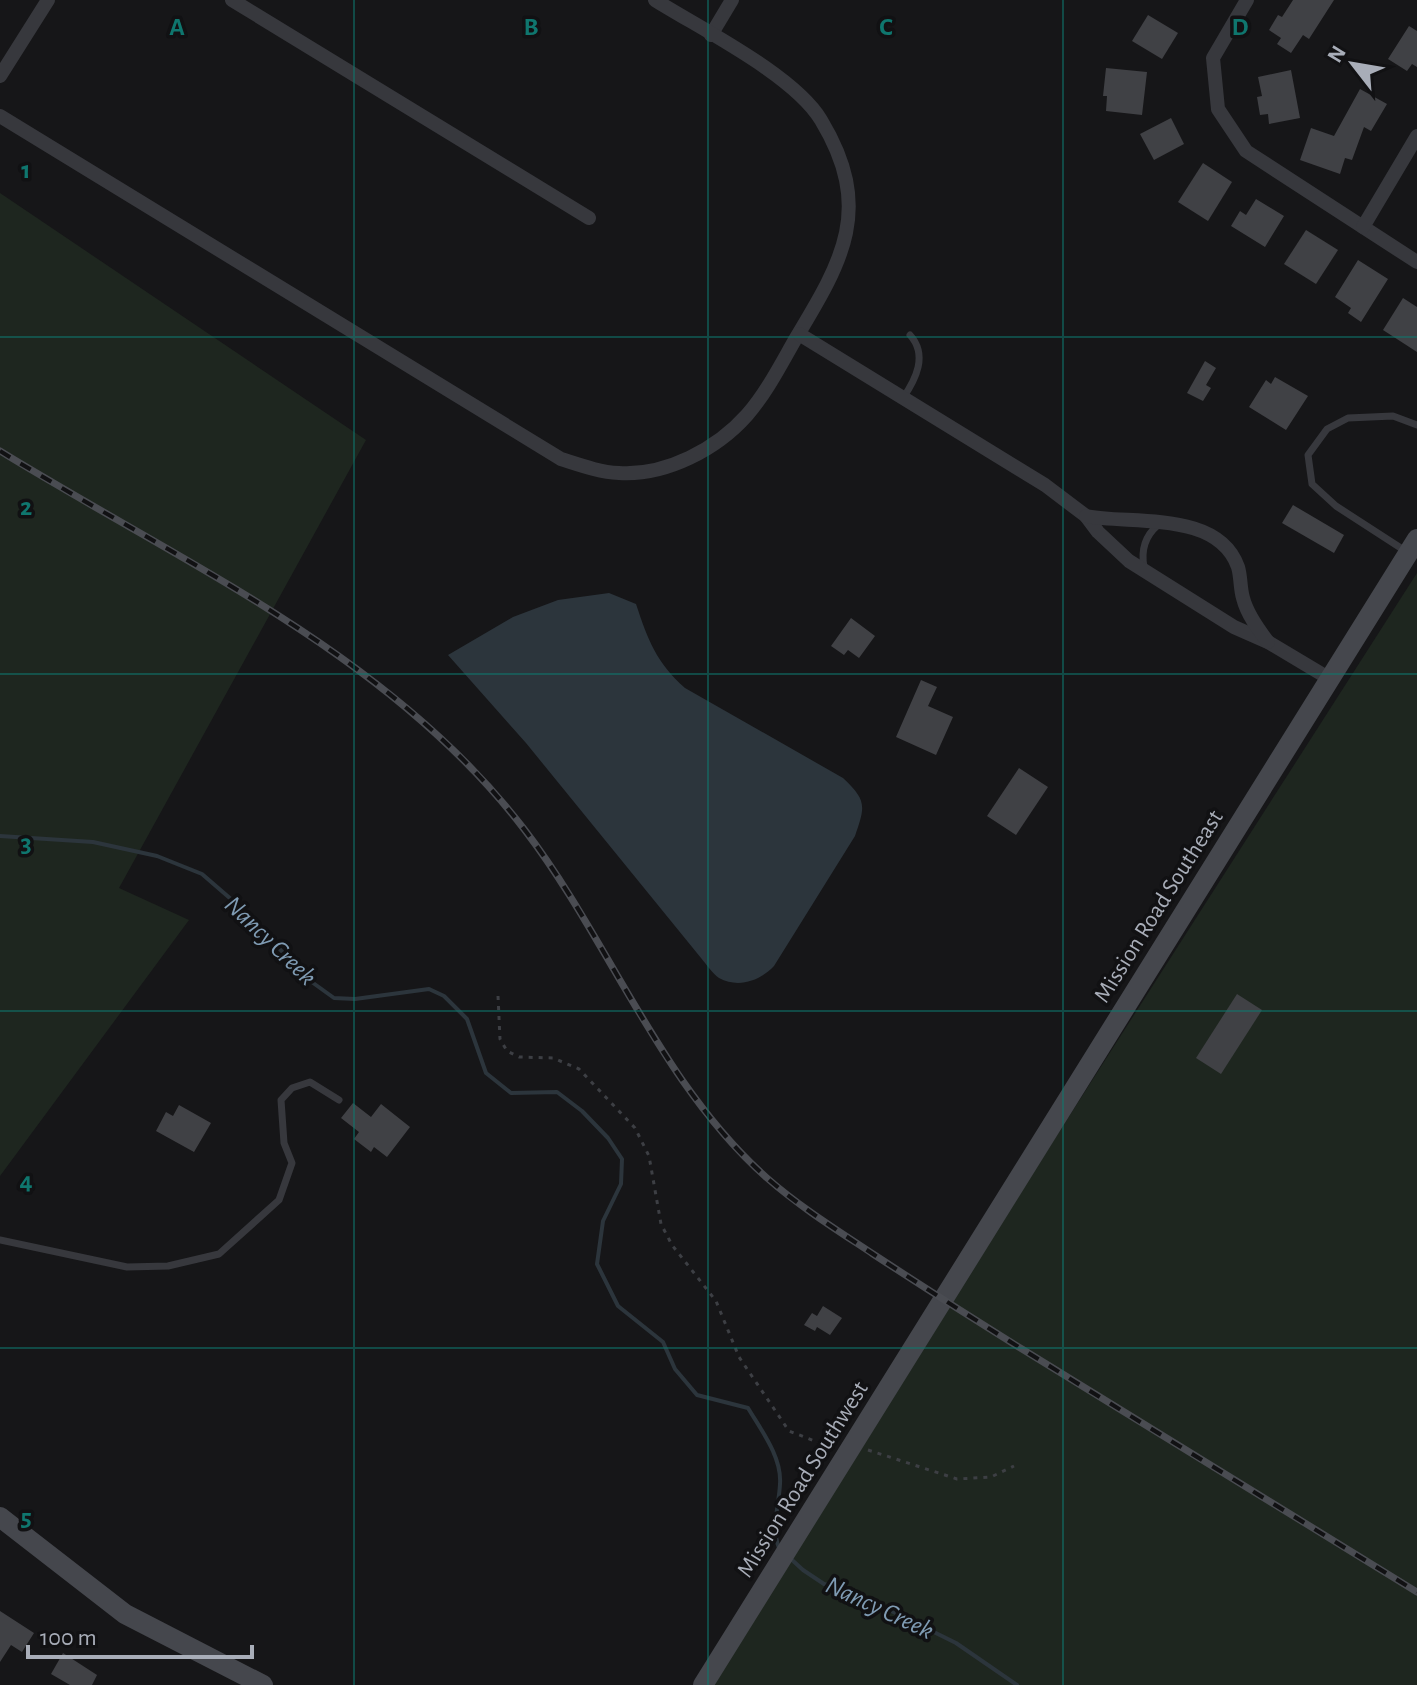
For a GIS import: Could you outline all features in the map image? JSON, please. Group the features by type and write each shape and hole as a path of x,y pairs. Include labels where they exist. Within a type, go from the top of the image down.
{"main road":[{"name":"Mission Road Southeast","path":"944,1301 1413,546"},
{"name":"Mission Road Southwest","path":"703,1685 944,1301"},
{"path":"0,1517 125,1614 263,1685"}],"street":[{"path":"0,76 48,0"},
{"path":"232,0 589,218"},
{"path":"0,116 561,459 590,469 621,473 655,470 704,450 747,416 832,278 844,243 849,204 839,156 820,117 807,101 779,77 655,0"},
{"path":"711,35 732,0"},
{"path":"1247,0 1213,58 1218,109 1246,151 1417,262"},
{"path":"1363,227 1417,136"},
{"path":"799,334 1045,485 1086,516 1112,547 1146,572 1234,627 1268,642 1330,679"},
{"path":"1086,516 1105,520 1163,521 1192,528 1223,545 1238,567 1244,603 1268,642"}],"lane":[{"path":"903,398 919,363 920,351 910,335"},
{"path":"1413,546 1336,506 1312,484 1308,455 1327,429 1348,418 1393,416 1417,425"},
{"path":"1146,572 1143,556 1148,536 1163,521"},
{"path":"0,1240 127,1267 168,1266 219,1254 279,1200 292,1163 284,1143 281,1100 292,1088 310,1082 339,1100"}],"path":[{"path":"498,996 500,1039 507,1051 519,1057 553,1058 579,1069 635,1128 649,1156 661,1224 672,1245 716,1301 739,1357 789,1431 957,1479 991,1477 1014,1466"}],"shaded area":[{"path":"0,193 366,440 119,888 189,920 0,1176"},
{"path":"1417,573 1417,1685 705,1685"},
{"path":"609,593 636,604 654,650 685,688 843,778 860,798 862,810 855,836 774,966 756,979 734,983 714,974 526,743 448,655 513,617 558,600"}],"building":[{"path":"1293,0 1334,0 1309,39 1303,35 1291,53 1277,44 1281,38 1269,30"},
{"path":"1148,15 1178,33 1162,59 1132,41"},
{"path":"1409,26 1417,31 1417,67 1412,64 1407,71 1388,59"},
{"path":"1106,68 1147,72 1142,115 1106,111 1107,96 1103,96"},
{"path":"1291,70 1300,118 1269,124 1268,114 1260,115 1257,97 1262,96 1258,77"},
{"path":"1360,89 1387,104 1371,131 1364,127 1352,160 1345,158 1340,174 1300,160 1311,128 1334,136"},
{"path":"1171,118 1184,144 1154,160 1140,134"},
{"path":"1203,163 1232,182 1208,221 1178,202"},
{"path":"1256,199 1284,216 1265,247 1231,226 1240,211 1246,215"},
{"path":"1306,230 1338,250 1316,284 1284,264"},
{"path":"1358,260 1388,279 1361,322 1348,313 1351,308 1335,297"},
{"path":"1403,298 1417,307 1417,352 1383,330"},
{"path":"1205,361 1216,368 1206,385 1211,388 1203,401 1187,393"},
{"path":"1275,377 1308,396 1286,430 1249,407 1266,380 1271,384"},
{"path":"1293,505 1344,535 1334,553 1282,523"},
{"path":"851,618 875,636 859,658 848,650 844,655 831,646"},
{"path":"921,680 937,687 928,706 953,717 936,755 896,737"},
{"path":"1019,768 1048,787 1016,835 987,816"},
{"path":"1237,994 1262,1010 1221,1074 1196,1058"},
{"path":"353,1103 371,1117 381,1104 410,1127 387,1157 374,1147 371,1152 354,1139 359,1132 341,1118"},
{"path":"179,1105 211,1123 194,1152 156,1131 166,1112 173,1116"},
{"path":"823,1306 842,1318 830,1335 817,1327 815,1331 804,1325 812,1313 817,1316"},
{"path":"0,1611 34,1633 22,1652 11,1645 0,1662"},
{"path":"63,1653 97,1675 92,1685 70,1685 51,1674"}],"waterway":[{"name":"Nancy Creek","path":"0,836 93,842 157,856 202,874 239,906 309,980 334,998 355,999 429,989 444,996 467,1019 486,1073 511,1093 557,1092 582,1111 608,1138 622,1159 621,1184 603,1221 597,1264 618,1306 663,1342 675,1369 697,1395 748,1408 778,1464 780,1484 776,1533 779,1548"},
{"name":"Nancy Creek","path":"791,1559 824,1584 849,1590 956,1643 1017,1685"}],"railway":[{"path":"0,451 211,574 348,662 412,712 471,767 524,829 555,872 637,1010 696,1099 729,1140 780,1189 832,1227 966,1314 1417,1592"}]}
